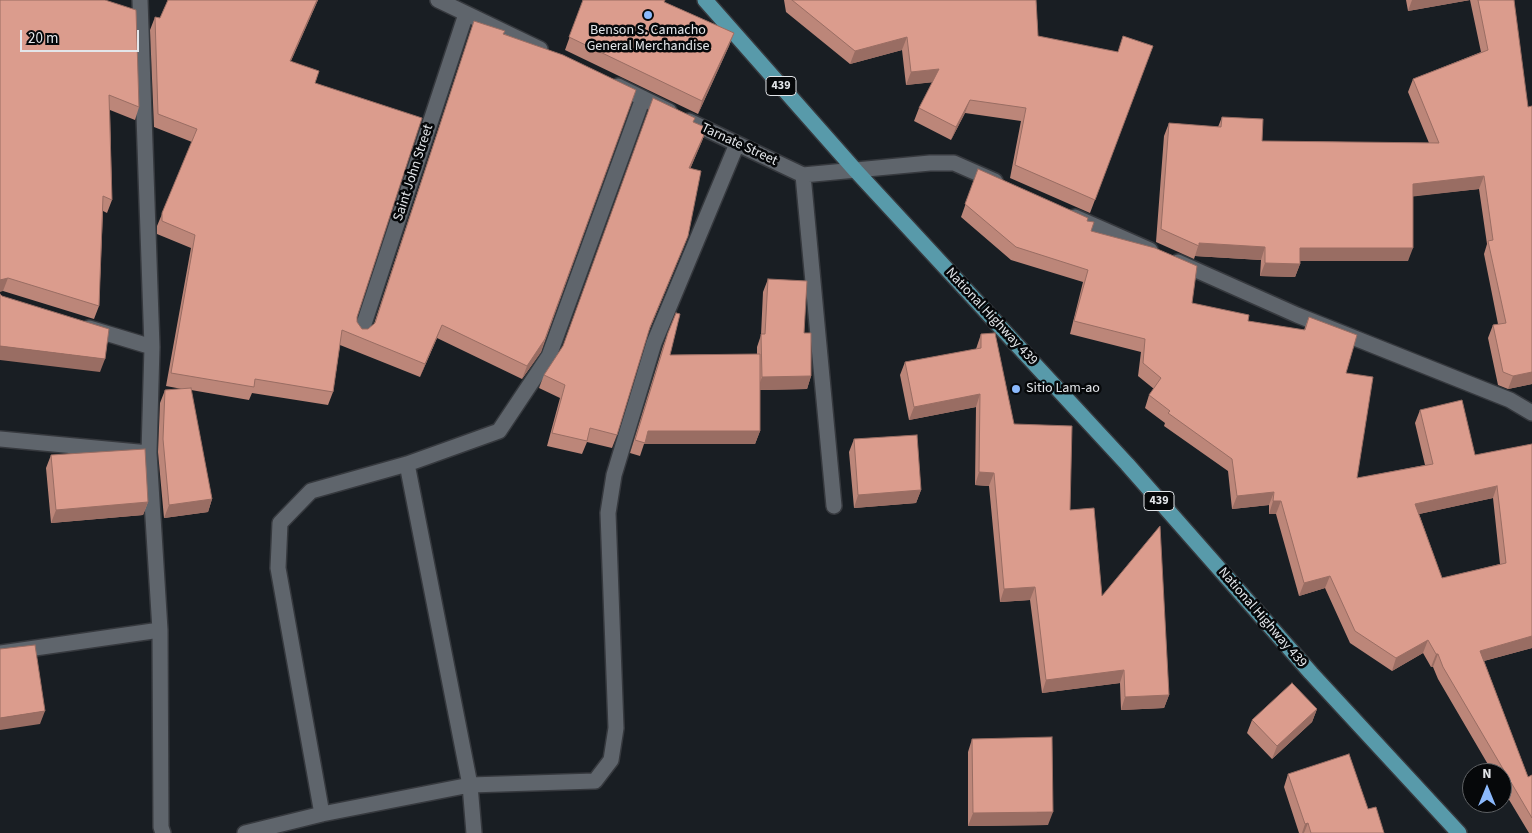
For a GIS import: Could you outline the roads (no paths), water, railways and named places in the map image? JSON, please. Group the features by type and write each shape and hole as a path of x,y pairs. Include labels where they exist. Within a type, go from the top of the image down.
{"main road":[{"name":"National Highway 439","path":"705,0 856,171 1126,464 1311,673 1460,833"}],"street":[{"path":"140,0 152,347 149,453 160,630 161,828 163,833"},
{"path":"438,0 555,56"},
{"name":"Saint John Street","path":"361,332 466,14"},
{"name":"Tarnate Street","path":"608,81 803,174 856,171 930,163 954,163 1008,187"},
{"path":"322,814 278,568 280,523 311,491 407,464 499,431 549,356 643,98"},
{"path":"245,833 322,814 470,785 595,781 611,760 616,728 608,513 614,475 654,343 737,144"},
{"path":"803,174 834,506"},
{"path":"1062,211 1297,315 1510,400 1532,413"},
{"path":"76,324 152,347"},
{"path":"0,439 149,453"},
{"path":"407,464 470,785 474,833"},
{"path":"0,653 160,630"}],"place":[{"name":"Benson S. Camacho General Merchandise","path":"648,15"},
{"name":"Sitio Lam-ao","path":"1016,389"}]}
